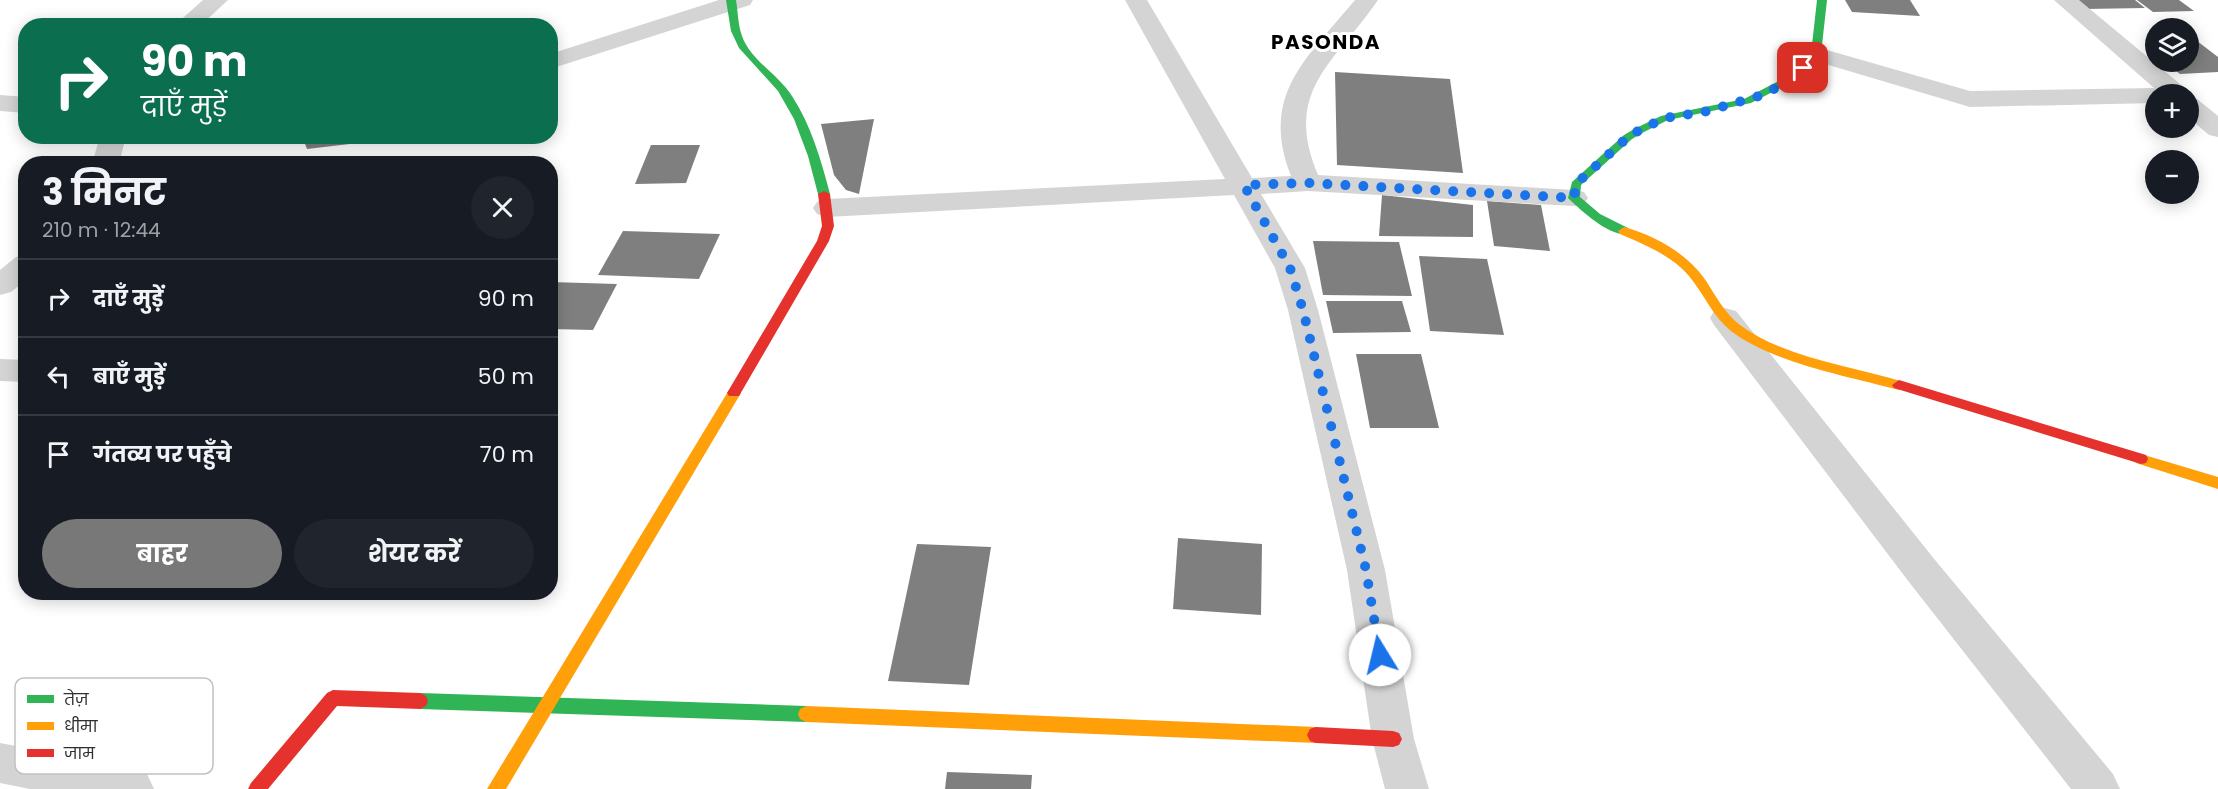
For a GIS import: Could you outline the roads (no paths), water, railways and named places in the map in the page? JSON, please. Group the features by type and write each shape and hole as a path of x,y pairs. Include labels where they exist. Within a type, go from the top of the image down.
{"street":[{"path":"195,18 217,0"},
{"path":"1136,0 1290,268 1303,310 1366,570 1393,740 1407,789"},
{"path":"1308,183 1293,143 1292,128 1296,103 1305,81 1367,0"},
{"path":"1574,198 1576,184 1628,137 1665,118 1704,112 1759,96 1796,74 1813,53 1820,35 1822,0"},
{"path":"2065,0 2165,84"},
{"path":"496,789 816,256 828,229 827,208 821,177 790,101 779,83 748,55 739,41 735,1 558,59"},
{"path":"1813,53 1970,99 2145,95"},
{"path":"0,104 18,105"},
{"path":"2199,113 2218,129"},
{"path":"827,208 1117,195 1244,185 1308,183 1574,198 1586,211 1654,243 1680,259 1698,276 1725,318 1922,571 2098,789"},
{"path":"0,285 18,270"},
{"path":"1725,318 1741,332 1763,344 2218,483"},
{"path":"0,370 18,371"},
{"path":"257,789 333,698 1048,722 1393,740"},
{"path":"0,762 15,765"},
{"path":"59,774 132,789"}],"district":[{"name":"PASONDA","path":"1326,42"}]}
